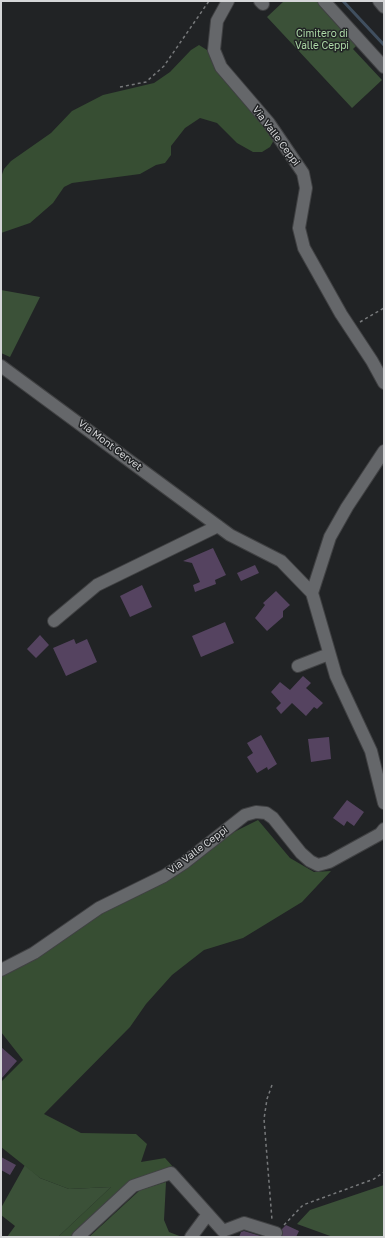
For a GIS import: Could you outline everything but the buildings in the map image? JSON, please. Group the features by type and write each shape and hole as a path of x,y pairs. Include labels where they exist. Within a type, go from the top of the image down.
{"street":[{"name":"Via Valle Ceppi","path":"228,1 217,21 214,50 221,67 269,123 303,172 306,188 299,228 300,238 304,248 349,327 372,361 384,383"},
{"path":"324,1 384,67"},
{"path":"379,1 384,8"},
{"name":"Via Mont Cervet","path":"1,366 230,535 281,561 312,593"},
{"path":"384,451 347,507 330,537 312,593 336,676 372,751 384,803"},
{"path":"54,621 97,585 218,526"},
{"path":"298,666 329,654"},
{"name":"Via Valle Ceppi","path":"1,970 34,953 99,908 157,880 184,863 246,815 266,812 273,818 301,853 310,861 318,865 329,862 383,833"},
{"path":"78,1237 133,1186 171,1173 222,1231 244,1223 276,1233"},
{"path":"191,1237 208,1214"}],"path":[{"path":"120,87 146,82 164,66 209,1"},
{"path":"349,327 384,308"},
{"path":"272,1085 267,1099 264,1119 272,1219 276,1233 303,1206 374,1179 384,1172"}],"green space":[{"name":"Cimitero di Valle Ceppi","path":"284,1 320,1 359,43 353,49 382,80 352,108 267,17"},
{"path":"199,45 207,50 211,59 274,140 270,147 262,152 253,152 237,143 217,123 200,118 185,128 171,146 171,155 165,163 156,165 140,174 72,183 64,187 53,203 30,223 1,233 1,177 4,169 11,161 51,133 72,111 103,95 154,83 170,72 191,50"},
{"path":"1,290 40,297 10,357 1,353"},
{"path":"258,820 290,858 314,872 331,871 302,902 243,938 204,950 172,975 146,1004 130,1027 44,1114 81,1133 136,1134 147,1144 141,1162 165,1158 175,1169 130,1184 73,1237 58,1237 111,1187 69,1189 40,1178 1,1147 1,1082 23,1060 1,1032 1,974 101,912 188,867 234,832"},
{"path":"25,1165 40,1178 69,1189 111,1187 58,1237 7,1237 15,1226 1,1215 1,1208"},
{"path":"166,1182 164,1220 169,1232 182,1237 89,1237 140,1190"},
{"path":"384,1185 384,1237 333,1237 297,1224 310,1210"}],"waterway":[{"path":"343,1 384,45"}]}
